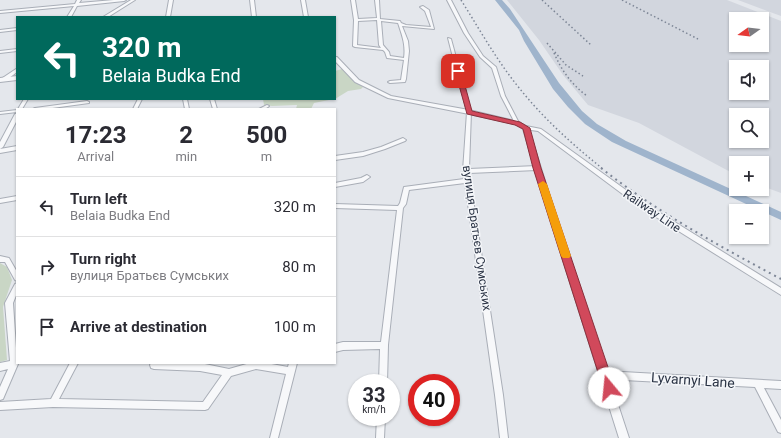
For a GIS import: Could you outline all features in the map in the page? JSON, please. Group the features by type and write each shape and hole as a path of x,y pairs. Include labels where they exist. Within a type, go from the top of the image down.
{"street":[{"path":"70,16 79,0"},
{"path":"0,12 124,0"},
{"path":"107,16 133,0"},
{"path":"168,16 172,0"},
{"path":"252,0 254,16"},
{"path":"303,0 306,16"},
{"path":"353,0 356,20 355,46 384,48"},
{"path":"378,0 382,44 388,52 388,57 391,59 405,59"},
{"path":"448,0 482,57 494,67 503,96 517,123"},
{"path":"356,20 397,21 405,26 433,28 427,10 422,7"},
{"path":"390,82 403,81 404,79 407,51 406,41 400,24"},
{"path":"0,31 16,29"},
{"name":"вулиця Братьєв Сумських","path":"449,39 469,112 466,171 467,181 504,438"},
{"path":"0,52 16,50"},
{"path":"336,59 357,80 390,97 469,112 517,123 526,128 537,168 605,375 624,438"},
{"path":"1,80 16,71"},
{"path":"1,80 16,78"},
{"path":"42,108 87,102"},
{"path":"263,108 267,106"},
{"path":"0,113 16,111"},
{"path":"0,146 16,117"},
{"name":"Railway Line","path":"526,128 539,130 642,205 781,292"},
{"path":"336,158 363,154 403,140"},
{"path":"0,151 16,148"},
{"path":"466,171 537,168"},
{"path":"336,185 363,180 367,177"},
{"path":"383,374 384,345 400,208 403,204 406,188 467,181"},
{"path":"0,200 16,198"},
{"path":"336,206 400,208"},
{"path":"0,259 7,260 16,276"},
{"path":"0,396 14,364 15,353 10,304 16,289"},
{"path":"336,348 343,346 384,345"},
{"path":"0,368 14,364"},
{"path":"53,403 73,364"},
{"path":"154,365 200,368 229,373 258,364 292,367 274,438"},
{"path":"0,406 53,403 205,406 229,373"},
{"name":"Lyvarnyi Lane","path":"605,375 781,385"},
{"path":"757,384 781,429"},
{"path":"380,438 381,426"}],"shaded area":[{"path":"507,0 727,0 758,12 729,12 729,52 769,52 769,16 781,21 781,193 769,189 769,156 729,156 729,171 639,123 588,105 563,75 539,40"},
{"path":"738,0 781,0 781,16"}],"green space":[{"path":"342,69 354,82 363,87 361,89 348,91 336,98 336,71"},
{"path":"263,100 329,100 314,103 312,108 296,108 297,105 264,105"},
{"path":"0,263 7,267 12,280 3,307 7,360 0,362"}],"water":[{"path":"495,0 502,0 510,9 559,83 582,111 597,124 626,141 729,188 729,196 612,142 585,124 553,89 519,30"},
{"path":"729,196 746,196 764,204 746,204"},
{"path":"769,207 781,212 781,220 769,214"}],"railway":[{"path":"461,0 504,68 529,100 559,131 603,169"},
{"path":"542,0 591,45"},
{"path":"622,0 698,39"},
{"path":"547,43 566,65 583,76"},
{"path":"554,53 560,66 568,77 576,87 587,96"},
{"path":"601,168 666,214 781,279"}],"slow traffic":[{"path":"543,184 566,256"}],"route":[{"path":"458,71 469,112 517,123 526,128 537,168 609,388"}]}
